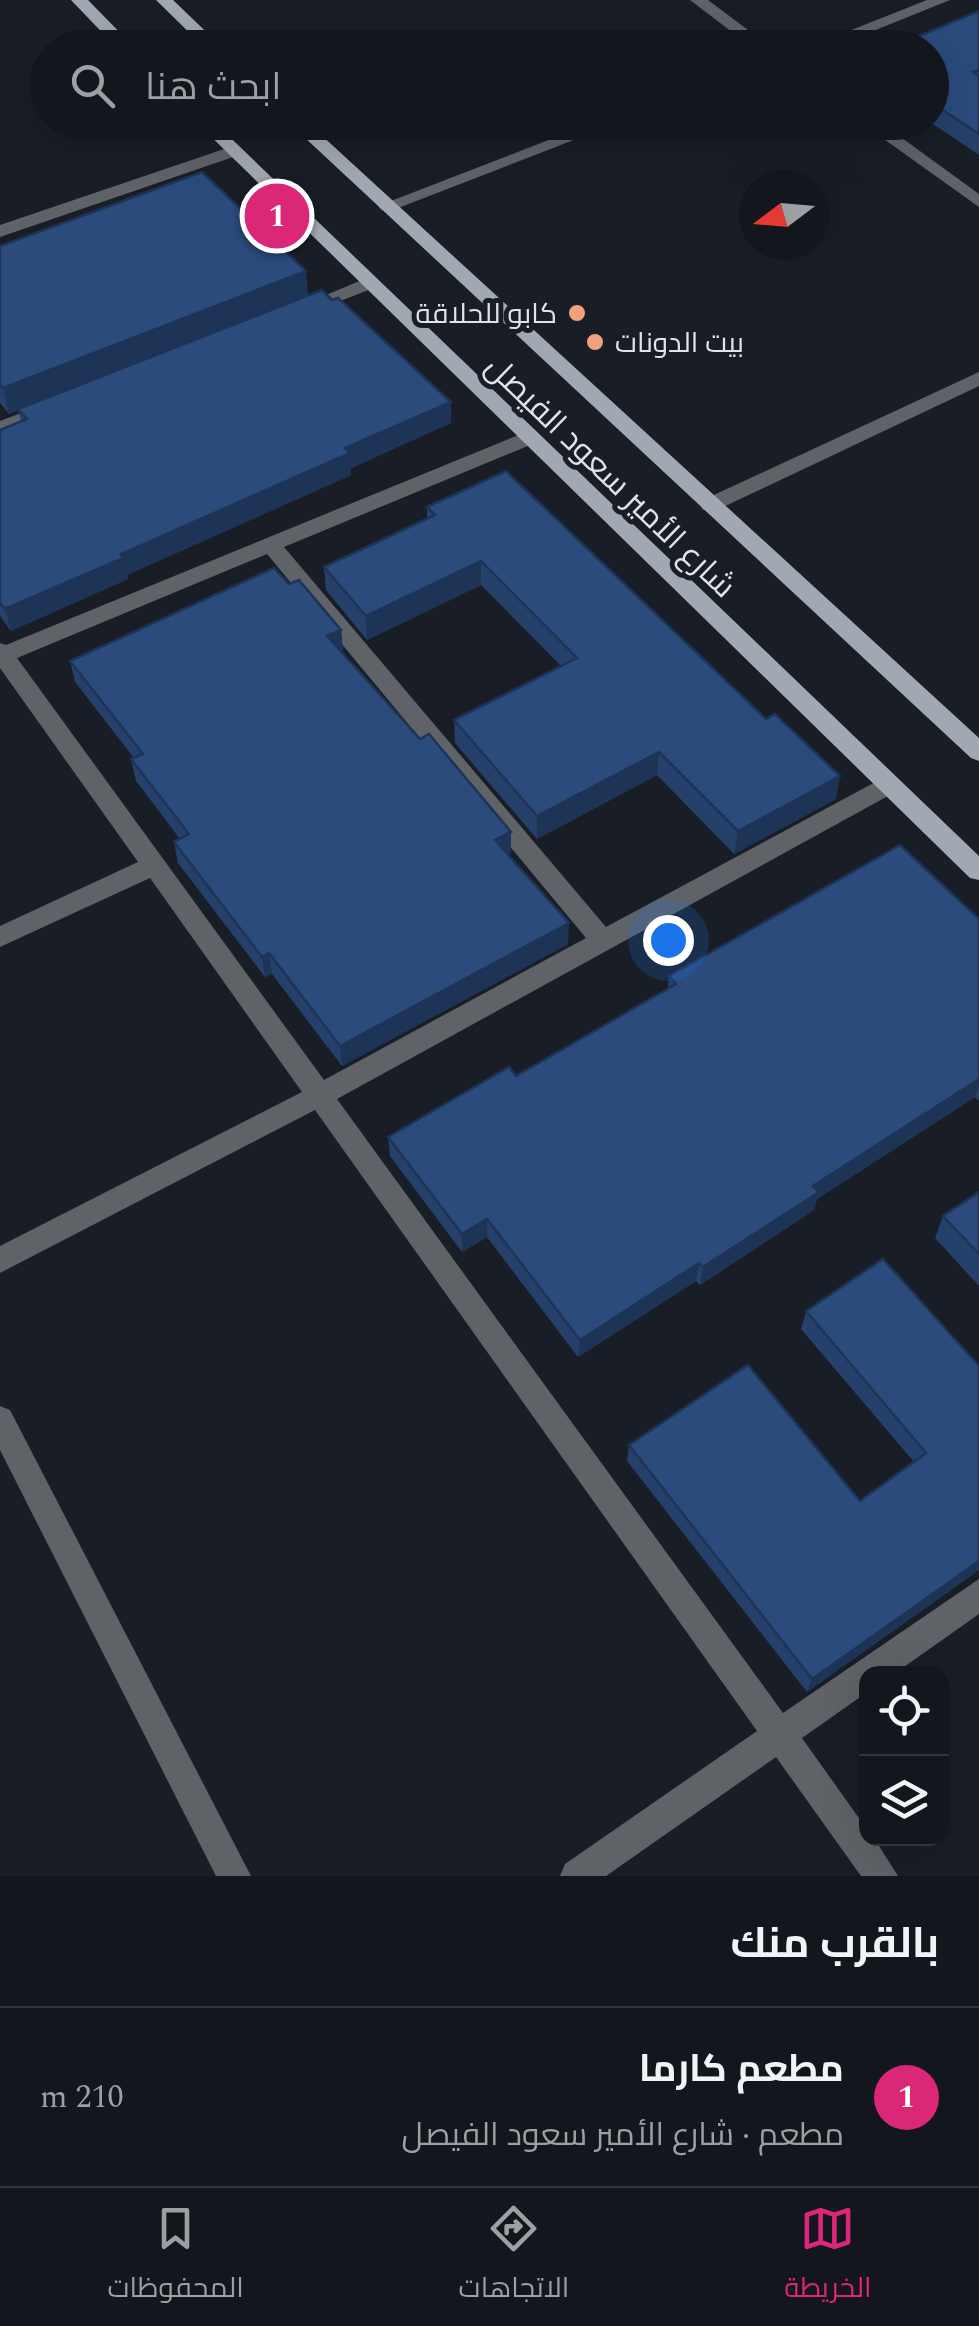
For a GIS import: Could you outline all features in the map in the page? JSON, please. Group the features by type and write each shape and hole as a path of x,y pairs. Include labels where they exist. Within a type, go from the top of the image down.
{"main road":[{"path":"79,0 109,30"},
{"path":"164,0 196,30"},
{"name":"شارع الأمير سعود الفيصل","path":"222,140 979,871"},
{"name":"شارع الأمير سعود الفيصل","path":"316,140 979,752"}],"street":[{"path":"698,0 739,30"},
{"path":"862,30 942,0"},
{"path":"387,206 564,140"},
{"path":"893,140 979,202"},
{"path":"0,231 233,151"},
{"path":"276,319 368,283"},
{"path":"710,505 979,378"},
{"path":"0,428 74,399"},
{"path":"528,438 1,654 881,1876"},
{"path":"270,544 603,941"},
{"path":"0,1260 320,1096 890,785"},
{"path":"0,937 154,865"},
{"path":"0,1420 234,1876"},
{"path":"577,1876 979,1595"}],"building":[{"path":"979,11 979,70 973,72 979,76 979,134 949,114 949,30 934,30"},
{"path":"202,172 306,271 3,388 0,246"},
{"path":"322,290 332,300 338,298 451,402 345,448 350,453 5,609 0,603 0,430 27,419 18,409"},
{"path":"506,471 766,719 775,714 840,776 738,831 659,752 537,816 454,720 577,658 481,561 366,616 324,567 435,515 427,507"},
{"path":"274,568 289,584 299,580 341,630 327,636 420,739 429,734 511,832 495,840 569,923 340,1046 269,953 262,957 174,842 189,834 131,759 143,754 70,661"},
{"path":"900,845 979,919 979,1079 813,1186 819,1192 580,1340 487,1219 462,1234 388,1137 509,1067 516,1076 676,984 669,976"},
{"path":"979,1192 979,1254 943,1216"},
{"path":"883,1259 979,1366 979,1561 812,1679 629,1445 748,1365 860,1501 926,1453 806,1311"}],"place":[{"name":"مطعم كارما","path":"277,216"},
{"name":"كابو للحلاقة","path":"577,313"},
{"name":"بيت الدونات","path":"595,342"}]}
